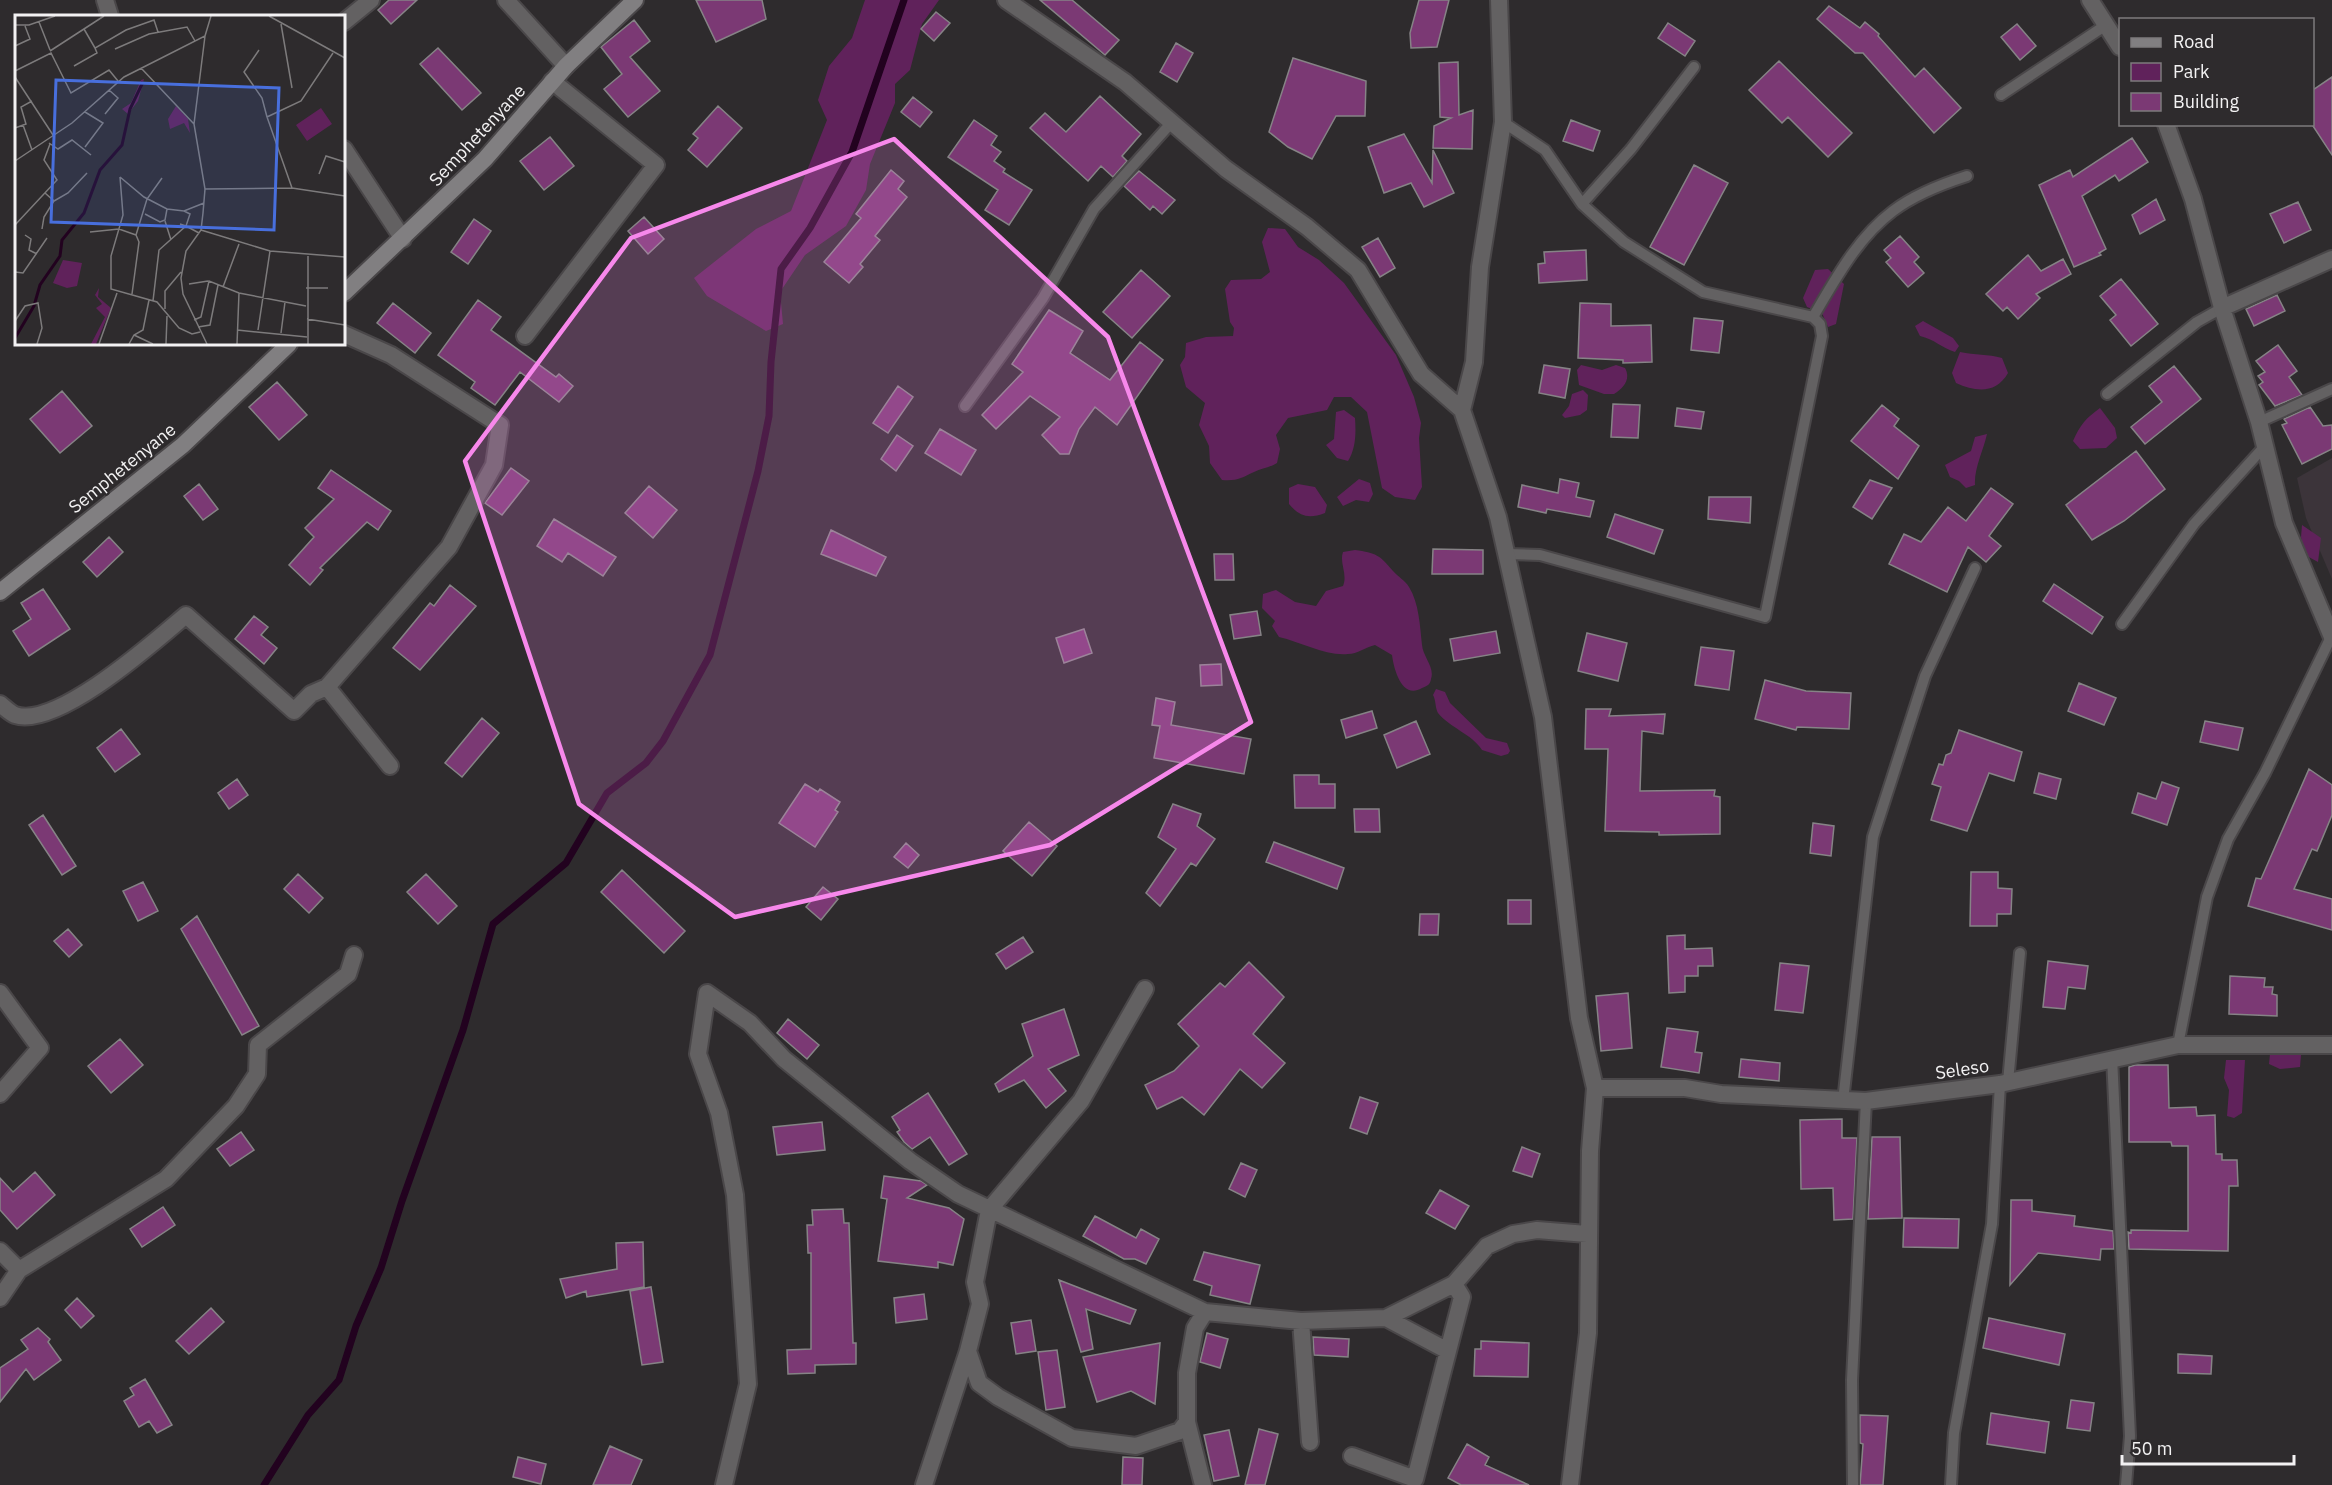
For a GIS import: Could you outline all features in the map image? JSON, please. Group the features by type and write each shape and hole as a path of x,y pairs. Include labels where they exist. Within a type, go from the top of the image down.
{"main road":[{"name":"Semphetenyane","path":"345,292 485,159 566,66 635,0"},
{"name":"Semphetenyane","path":"0,592 183,445 288,345"}],"street":[{"path":"105,0 110,15"},
{"path":"345,21 370,0"},
{"path":"506,0 566,66"},
{"path":"1006,0 1125,82 1226,169 1307,227 1358,270 1421,374 1462,410 1498,517 1543,717 1579,1018 1595,1088 1587,1234 1588,1333 1570,1485"},
{"path":"1462,410 1474,362 1480,267 1503,122 1499,0"},
{"path":"2090,0 2119,44"},
{"path":"525,336 656,165 552,81"},
{"path":"2167,126 2193,199 2222,308 2259,422 2284,523 2330,631"},
{"path":"345,151 403,239"},
{"path":"2222,308 2332,259"},
{"path":"0,704 16,715 45,714 119,672 186,615 294,711 311,694 327,687 449,547 494,465 500,425 391,355 345,334"},
{"path":"327,687 390,766"},
{"path":"0,1298 19,1270 166,1179 236,1106 257,1074 258,1045 348,974 354,955"},
{"path":"924,1485 968,1351 980,1304 975,1281 989,1210 1081,1101 1145,989"},
{"path":"0,993 40,1048 0,1094"},
{"path":"724,1485 748,1384 735,1195 718,1113 698,1054 707,993 750,1023 784,1059 910,1161 958,1194 1205,1311 1301,1321 1386,1318 1454,1284 1487,1246 1513,1234 1537,1230 1587,1234"},
{"name":"Seleso","path":"1595,1088 1684,1088 1721,1094 1866,1101 2004,1083 2112,1057 2178,1045 2332,1045"},
{"path":"0,1251 19,1270"},
{"path":"1352,1456 1416,1483 1462,1297 1454,1284"},
{"path":"1203,1485 1187,1422 1189,1362 1195,1328 1205,1311"},
{"path":"1386,1318 1448,1351"},
{"path":"1301,1321 1310,1442"},
{"path":"968,1351 979,1383 998,1397 1072,1438 1136,1446 1180,1431 1187,1422"}],"lane":[{"path":"2001,95 2106,25"},
{"path":"1582,204 1631,149 1694,67"},
{"path":"965,406 1043,298 1094,209 1173,121"},
{"path":"1503,122 1545,150 1582,204 1624,242 1704,292 1813,317 1820,324 1822,336 1765,617 1540,555 1506,554"},
{"path":"1813,317 1842,269 1867,237 1893,211 1939,185 1967,176"},
{"path":"2107,394 2197,322 2222,308"},
{"path":"2259,422 2332,389"},
{"path":"2122,624 2193,524 2264,447"},
{"path":"1843,1101 1873,837 1925,675 1975,568"},
{"path":"2178,1045 2207,897 2228,839 2265,773 2330,631"},
{"path":"1951,1485 1954,1433 1992,1224 2004,1083 2020,953"},
{"path":"2112,1057 2130,1436 2126,1485"},
{"path":"1853,1485 1852,1380 1866,1101"}],"highlighted area":[{"path":"894,139 1108,337 1251,722 1050,845 735,917 579,804 465,461 631,238"}],"shaded area":[{"path":"2332,458 2332,579 2306,518 2297,478"}],"green space":[{"path":"865,0 939,0 922,24 910,70 895,84 895,103 870,164 866,190 846,226 805,255 780,292 783,324 766,331 707,296 694,278 756,229 791,211 827,120 818,100 829,66 852,38"},
{"path":"1268,228 1285,229 1298,247 1319,260 1344,283 1396,355 1414,397 1421,423 1419,438 1422,487 1415,500 1395,497 1382,488 1367,412 1351,397 1334,397 1327,410 1288,418 1276,435 1280,449 1277,463 1274,465 1239,479 1222,480 1210,463 1209,446 1199,425 1205,403 1186,387 1180,365 1185,357 1186,343 1206,337 1233,336 1234,328 1230,322 1225,289 1231,280 1261,279 1270,272 1262,242"},
{"path":"1828,269 1844,284 1836,324 1828,327 1822,313 1807,307 1803,298 1815,270"},
{"path":"1923,321 1953,338 1959,346 1955,352 1920,336 1915,326"},
{"path":"1960,352 2002,358 2008,373 1998,385 1992,388 1978,389 1956,383 1952,373"},
{"path":"1581,365 1602,370 1616,365 1625,368 1627,379 1621,389 1614,394 1604,394 1579,385 1577,370"},
{"path":"1583,390 1588,395 1587,410 1580,415 1565,418 1562,415 1569,406 1572,394"},
{"path":"2100,408 2115,428 2117,438 2106,448 2080,449 2073,441 2084,422"},
{"path":"1344,410 1355,418 1355,440 1348,461 1337,458 1326,445 1334,439 1336,412"},
{"path":"1987,434 1977,466 1975,485 1966,488 1959,481 1950,477 1945,465 1971,451 1975,437"},
{"path":"1359,479 1370,483 1373,494 1369,502 1356,500 1343,506 1337,497"},
{"path":"1298,484 1315,487 1327,505 1325,513 1305,516 1289,504 1289,488"},
{"path":"2302,525 2321,538 2318,562 2305,555 2301,537"},
{"path":"1355,550 1381,558 1409,587 1415,600 1423,649 1432,675 1431,681 1425,687 1415,691 1404,687 1397,675 1392,655 1375,645 1355,653 1339,654 1279,637 1272,626 1275,621 1262,608 1263,594 1276,590 1295,602 1316,606 1326,591 1343,586 1345,577 1343,552"},
{"path":"1436,689 1445,692 1450,703 1486,738 1507,743 1510,751 1508,754 1501,756 1482,750 1478,744 1443,718 1437,711 1433,695"},
{"path":"2286,1050 2301,1055 2300,1067 2280,1069 2269,1064 2270,1054"},
{"path":"2226,1060 2245,1060 2242,1113 2234,1118 2227,1116 2229,1090 2224,1078"}],"building":[{"path":"389,0 417,0 391,24 378,10"},
{"path":"696,0 762,0 766,19 716,42"},
{"path":"1040,0 1072,0 1119,40 1105,55"},
{"path":"1419,0 1449,0 1437,47 1411,48 1410,33"},
{"path":"1829,6 1860,28 1865,22 1879,34 1878,36 1915,77 1924,68 1961,108 1934,133 1863,53 1855,53 1817,19"},
{"path":"936,12 950,23 934,41 921,29"},
{"path":"634,20 650,41 630,57 660,91 628,117 604,89 622,74 601,47"},
{"path":"1668,23 1695,41 1685,56 1658,38"},
{"path":"2017,24 2036,46 2020,60 2001,37"},
{"path":"1176,43 1193,53 1177,82 1160,72"},
{"path":"438,48 481,93 462,110 420,64"},
{"path":"1293,58 1366,81 1365,116 1336,116 1312,159 1288,147 1269,132"},
{"path":"1779,61 1852,133 1828,157 1788,117 1782,123 1749,90"},
{"path":"1458,62 1459,115 1473,110 1472,149 1433,148 1434,126 1451,118 1440,117 1439,63"},
{"path":"2332,77 2332,155 2313,126 2314,89"},
{"path":"1100,96 1141,134 1122,156 1127,161 1113,177 1101,166 1088,181 1030,128 1045,113 1066,132"},
{"path":"913,97 932,112 920,127 901,112"},
{"path":"718,106 742,128 707,167 688,150 698,138 693,134"},
{"path":"974,120 997,136 991,145 1001,152 994,161 1005,169 1003,172 1032,190 1009,225 985,210 998,190 948,157"},
{"path":"1571,120 1600,131 1593,151 1563,141"},
{"path":"1404,134 1432,183 1433,150 1454,193 1424,207 1411,183 1384,193 1368,147"},
{"path":"550,137 574,166 544,190 520,161"},
{"path":"2132,138 2148,162 2119,181 2115,175 2082,196 2106,249 2099,253 2101,255 2074,267 2039,185 2070,170 2073,177"},
{"path":"1694,165 1728,183 1684,265 1650,247"},
{"path":"891,170 904,181 898,189 907,197 875,236 880,240 860,264 863,267 849,283 824,262 861,218 856,214"},
{"path":"1139,171 1175,200 1162,214 1153,206 1150,210 1124,186"},
{"path":"2156,199 2165,220 2140,234 2132,215"},
{"path":"2298,202 2311,230 2284,243 2270,214"},
{"path":"644,217 664,239 648,254 628,231"},
{"path":"474,219 491,231 468,264 451,252"},
{"path":"1900,236 1919,257 1914,262 1924,273 1908,287 1886,262 1891,258 1884,250"},
{"path":"1378,238 1395,268 1380,277 1362,247"},
{"path":"1586,250 1587,280 1539,283 1538,264 1545,263 1544,252"},
{"path":"2028,255 2041,271 2063,259 2071,274 2036,294 2040,298 2018,319 2007,307 2003,311 1986,294"},
{"path":"1141,270 1170,296 1132,338 1103,312"},
{"path":"2121,279 2158,324 2131,346 2110,320 2116,315 2100,296"},
{"path":"2277,295 2285,311 2254,326 2246,309"},
{"path":"478,300 501,317 491,330 556,377 559,374 573,386 559,402 520,372 495,405 471,388 475,382 438,355"},
{"path":"393,303 431,333 415,353 377,323"},
{"path":"1580,303 1611,304 1611,326 1651,325 1652,362 1623,363 1623,360 1578,358"},
{"path":"1049,310 1083,331 1070,353 1110,380 1140,342 1163,360 1117,425 1095,407 1079,429 1069,454 1060,454 1042,435 1060,417 1030,396 996,429 982,415 1023,372 1012,364"},
{"path":"1694,318 1723,321 1719,353 1691,350"},
{"path":"2278,345 2297,371 2289,377 2302,395 2275,406 2259,385 2263,382 2258,376 2265,372 2256,361"},
{"path":"1544,365 1570,369 1565,398 1539,393"},
{"path":"2174,366 2201,399 2145,444 2131,427 2162,402 2149,386"},
{"path":"277,382 307,415 279,440 249,407"},
{"path":"898,386 913,397 888,433 873,423"},
{"path":"62,391 92,426 60,453 30,419"},
{"path":"1613,404 1640,405 1638,438 1611,437"},
{"path":"1882,405 1899,419 1894,426 1919,446 1898,479 1851,441"},
{"path":"2310,407 2323,426 2332,425 2332,449 2302,464 2282,425 2287,423 2284,419"},
{"path":"1677,408 1704,412 1701,429 1675,426"},
{"path":"940,429 976,450 961,475 925,453"},
{"path":"897,435 913,446 896,471 881,459"},
{"path":"2136,451 2165,489 2124,521 2092,540 2066,505"},
{"path":"511,468 529,481 502,515 485,503"},
{"path":"331,470 391,511 378,530 367,522 320,568 323,570 310,585 289,565 314,537 305,528 334,499 318,488"},
{"path":"1560,479 1579,483 1576,497 1594,501 1590,517 1547,509 1546,513 1518,507 1522,485 1558,493"},
{"path":"1870,480 1892,488 1872,519 1853,507"},
{"path":"199,484 218,509 203,520 184,496"},
{"path":"649,486 677,510 653,538 625,513"},
{"path":"1991,488 2013,504 1989,536 2001,546 1986,562 1968,547 1947,592 1889,564 1904,534 1921,542 1948,507 1966,521"},
{"path":"1709,497 1751,497 1750,523 1708,519"},
{"path":"1615,514 1663,530 1654,554 1607,537"},
{"path":"554,519 616,557 603,576 568,553 562,562 537,546"},
{"path":"831,530 886,557 876,576 821,554"},
{"path":"109,537 123,552 97,577 83,562"},
{"path":"1433,549 1483,550 1483,574 1432,574"},
{"path":"1214,554 1233,554 1234,580 1215,580"},
{"path":"2054,584 2103,617 2092,634 2043,601"},
{"path":"450,585 476,606 420,670 393,648 430,603 434,606"},
{"path":"43,589 70,629 29,656 13,631 31,619 21,603"},
{"path":"1257,611 1261,635 1234,639 1230,615"},
{"path":"254,616 268,627 261,635 277,648 264,664 235,639"},
{"path":"1084,629 1092,653 1064,663 1056,638"},
{"path":"1496,631 1500,653 1454,661 1450,639"},
{"path":"1587,633 1627,643 1618,681 1578,671"},
{"path":"1701,647 1734,651 1729,690 1695,685"},
{"path":"1221,664 1222,685 1201,686 1200,665"},
{"path":"1765,680 1806,691 1851,693 1849,729 1797,727 1796,730 1755,719"},
{"path":"2079,683 2116,698 2104,725 2068,711"},
{"path":"1156,698 1175,702 1171,725 1251,739 1244,774 1154,758 1160,726 1152,725"},
{"path":"1586,709 1611,709 1609,716 1665,714 1663,734 1642,731 1640,791 1715,790 1714,796 1720,797 1720,834 1659,835 1659,832 1605,831 1608,749 1585,749"},
{"path":"1372,711 1377,728 1346,738 1341,720"},
{"path":"482,718 499,733 462,777 445,763"},
{"path":"1416,721 1430,754 1397,768 1384,735"},
{"path":"2205,721 2243,728 2238,750 2200,742"},
{"path":"121,729 140,754 115,772 97,748"},
{"path":"1959,730 2022,752 2014,781 1989,773 1967,831 1931,820 1941,787 1932,784 1939,764 1943,765 1946,755 1951,753"},
{"path":"2309,769 2332,785 2332,815 2317,851 2312,849 2294,889 2332,899 2332,930 2248,906 2256,878 2261,879"},
{"path":"2039,773 2061,779 2056,799 2034,793"},
{"path":"1294,775 1319,775 1319,784 1335,784 1335,808 1295,808"},
{"path":"237,779 248,795 229,809 218,793"},
{"path":"2162,782 2179,788 2167,825 2132,813 2138,793 2156,799"},
{"path":"805,784 818,792 820,789 840,802 835,810 838,812 815,847 779,823"},
{"path":"1173,804 1201,814 1197,826 1215,839 1196,866 1191,863 1160,906 1146,893 1176,849 1158,837"},
{"path":"1354,809 1379,809 1380,832 1355,832"},
{"path":"43,815 76,866 62,875 29,825"},
{"path":"1029,822 1057,846 1032,876 1003,851"},
{"path":"1813,823 1834,826 1831,856 1810,853"},
{"path":"1274,842 1344,868 1337,889 1266,862"},
{"path":"906,843 919,855 908,868 894,857"},
{"path":"622,870 685,931 664,953 601,892"},
{"path":"1971,872 1998,872 1998,888 2012,889 2011,914 1997,914 1997,926 1970,926"},
{"path":"298,874 323,898 309,913 284,889"},
{"path":"426,874 457,906 438,924 407,892"},
{"path":"143,882 158,911 138,921 123,891"},
{"path":"823,887 838,899 821,920 806,907"},
{"path":"1508,900 1531,900 1531,924 1508,924"},
{"path":"1420,914 1439,914 1438,935 1419,935"},
{"path":"197,916 259,1026 242,1035 181,929"},
{"path":"68,929 82,945 69,957 54,941"},
{"path":"1685,935 1685,949 1712,948 1713,966 1698,966 1698,976 1685,976 1685,992 1669,993 1667,936"},
{"path":"1023,937 1033,952 1006,969 996,954"},
{"path":"2048,961 2088,966 2085,989 2068,987 2065,1009 2043,1007"},
{"path":"1249,962 1284,997 1253,1034 1285,1063 1262,1088 1240,1069 1204,1115 1182,1097 1157,1109 1145,1085 1174,1071 1199,1046 1178,1024 1220,983 1225,987"},
{"path":"1780,963 1809,966 1803,1013 1775,1010"},
{"path":"2230,976 2265,978 2264,987 2273,987 2272,994 2277,995 2277,1016 2229,1014"},
{"path":"1628,993 1632,1048 1601,1051 1596,996"},
{"path":"1064,1009 1079,1055 1048,1069 1066,1091 1046,1108 1024,1080 999,1092 995,1084 1033,1056 1022,1024"},
{"path":"788,1019 819,1045 807,1059 777,1033"},
{"path":"1667,1028 1698,1032 1695,1052 1702,1053 1699,1073 1661,1067"},
{"path":"120,1039 143,1065 111,1093 88,1066"},
{"path":"1741,1059 1780,1063 1779,1081 1739,1077"},
{"path":"2168,1065 2169,1108 2196,1107 2197,1116 2215,1115 2216,1154 2222,1154 2222,1160 2237,1160 2238,1186 2229,1186 2228,1251 2129,1249 2128,1232 2131,1233 2131,1230 2188,1231 2188,1146 2172,1146 2171,1142 2129,1142 2129,1067"},
{"path":"928,1093 967,1154 949,1165 930,1137 912,1149 897,1132 900,1130 892,1117"},
{"path":"1360,1097 1378,1103 1367,1134 1350,1128"},
{"path":"1842,1119 1842,1138 1857,1138 1853,1219 1834,1220 1833,1188 1801,1189 1800,1120"},
{"path":"822,1122 825,1150 777,1155 773,1127"},
{"path":"241,1132 254,1150 230,1166 217,1149"},
{"path":"1872,1137 1900,1137 1902,1218 1868,1219"},
{"path":"1522,1147 1540,1154 1532,1177 1513,1171"},
{"path":"1241,1163 1257,1170 1245,1197 1229,1189"},
{"path":"35,1172 55,1195 17,1229 0,1210 0,1178 13,1192"},
{"path":"884,1176 921,1181 927,1185 907,1198 949,1208 964,1219 953,1265 938,1262 938,1268 878,1261 887,1199 881,1198"},
{"path":"1440,1190 1469,1206 1455,1229 1426,1213"},
{"path":"2011,1200 2032,1200 2032,1211 2075,1216 2074,1226 2113,1231 2114,1249 2101,1249 2100,1260 2038,1253 2010,1285"},
{"path":"163,1207 175,1225 142,1247 130,1229"},
{"path":"843,1209 844,1223 849,1223 853,1343 856,1343 856,1364 815,1365 815,1373 788,1374 787,1350 811,1349 811,1253 808,1253 807,1225 813,1225 812,1210"},
{"path":"1095,1216 1136,1238 1141,1229 1159,1239 1146,1264 1135,1259 1124,1259 1083,1236"},
{"path":"1904,1218 1959,1219 1958,1248 1903,1247"},
{"path":"643,1242 644,1287 587,1297 586,1291 566,1298 560,1279 617,1269 616,1243"},
{"path":"1204,1252 1260,1265 1250,1304 1210,1295 1212,1286 1194,1280"},
{"path":"1059,1280 1136,1310 1130,1324 1086,1309 1093,1349 1081,1352"},
{"path":"651,1287 663,1362 642,1365 630,1291"},
{"path":"924,1294 927,1319 896,1323 894,1298"},
{"path":"77,1298 94,1316 81,1328 65,1310"},
{"path":"211,1308 224,1322 189,1354 176,1341"},
{"path":"1989,1318 2065,1334 2059,1365 1983,1348"},
{"path":"1031,1320 1036,1351 1016,1354 1011,1323"},
{"path":"38,1328 50,1339 48,1342 61,1360 34,1380 26,1369 0,1402 0,1368 28,1349 21,1340"},
{"path":"1207,1333 1228,1339 1220,1368 1200,1362"},
{"path":"1313,1337 1349,1339 1348,1357 1314,1355"},
{"path":"1481,1341 1529,1343 1528,1377 1474,1376 1475,1349 1481,1349"},
{"path":"1160,1343 1155,1404 1131,1391 1097,1402 1083,1357"},
{"path":"1057,1350 1065,1407 1046,1410 1038,1352"},
{"path":"2178,1354 2212,1356 2211,1374 2178,1373"},
{"path":"145,1379 172,1425 157,1433 149,1421 139,1427 124,1401 134,1395 130,1388"},
{"path":"2071,1400 2094,1403 2090,1431 2067,1428"},
{"path":"1991,1413 2049,1422 2045,1453 1987,1444"},
{"path":"1860,1415 1888,1416 1883,1485 1860,1485 1863,1444 1860,1443"},
{"path":"1259,1429 1278,1434 1265,1485 1245,1485"},
{"path":"1229,1430 1239,1476 1214,1481 1204,1435"},
{"path":"1467,1444 1489,1457 1485,1465 1529,1485 1461,1485 1448,1478"},
{"path":"610,1446 642,1460 631,1485 593,1485"},
{"path":"518,1457 546,1464 541,1484 513,1477"},
{"path":"1123,1457 1143,1458 1142,1485 1122,1485"}],"waterway":[{"path":"264,1485 308,1415 339,1380 356,1326 381,1268 402,1201 463,1030 493,924 566,863 607,793 646,763 663,741 710,655 758,471 769,416 771,362 781,269 810,228 852,152 904,0"}]}
